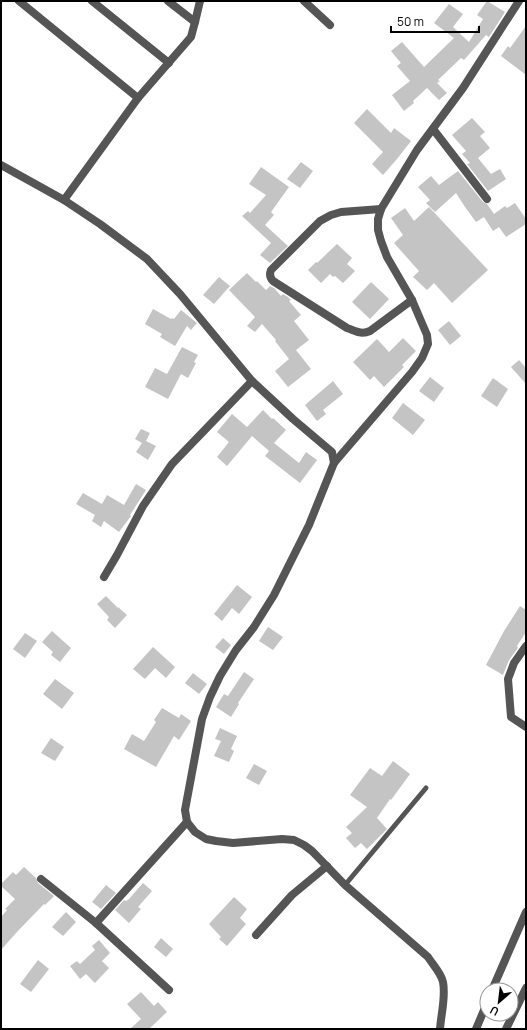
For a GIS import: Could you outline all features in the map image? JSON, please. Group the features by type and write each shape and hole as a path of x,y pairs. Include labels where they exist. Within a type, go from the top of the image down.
{"street":[{"path":"19,1 138,98"},
{"path":"92,1 169,63"},
{"path":"168,1 195,22"},
{"path":"64,200 138,98 190,37 200,1"},
{"path":"304,1 330,25"},
{"path":"440,1029 444,997 443,981 428,957 345,885 312,850 294,840 282,839 233,843 206,838 195,832 187,822 185,810 202,719 220,676 274,595 308,525 334,463 412,372 422,358 428,344 427,335 412,300 387,257 381,241 378,230 378,219 381,210 417,150 463,88 519,1"},
{"path":"432,129 487,199"},
{"path":"1,165 64,200 100,224 146,260 180,294 252,381 293,419 332,452 334,463"},
{"path":"381,210 341,212 320,221 271,270 269,274 270,278 347,328 358,332 365,333 370,331 412,300"},
{"path":"104,577 143,506 172,464 252,381"},
{"path":"526,646 514,664 508,679 511,717 526,727"},
{"path":"96,923 187,822"},
{"path":"256,934 292,895 327,866"},
{"path":"41,879 96,923 169,990"},
{"path":"495,982 526,912"},
{"path":"506,1029 526,988"}],"lane":[{"path":"345,885 426,788"}],"building":[{"path":"487,1 505,12 489,37 486,35 464,60 461,58 438,80 440,81 437,83 447,93 439,100 427,88 413,101 414,103 404,111 392,95 410,81 397,66 401,63 391,51 402,42 424,67 454,38 434,23 449,4 463,14 453,27 469,42 483,19 477,15"},
{"path":"526,26 526,75 501,56 508,46 510,48"},
{"path":"367,109 391,133 394,128 411,141 383,175 372,164 383,152 354,123"},
{"path":"472,118 485,132 480,136 490,148 478,158 491,174 500,169 506,179 488,191 467,164 470,163 462,154 466,151 452,135"},
{"path":"301,162 313,171 300,188 287,179"},
{"path":"261,167 289,187 271,212 274,215 265,225 288,246 270,263 260,255 271,243 242,216 248,211 250,213 266,195 249,184"},
{"path":"458,171 494,214 505,206 507,208 515,203 526,219 526,224 506,237 499,227 493,231 484,217 476,222 456,193 435,212 426,203 430,200 418,187 431,176 439,185"},
{"path":"429,207 488,270 452,303 434,283 427,290 413,277 419,271 394,243 403,235 391,218 405,208 414,221"},
{"path":"337,244 352,258 347,264 355,271 343,283 335,276 333,277 330,274 321,283 308,270"},
{"path":"247,273 266,290 270,286 274,288 281,296 283,294 288,297 291,300 289,301 301,315 294,321 309,340 296,350 311,369 288,387 275,371 289,359 275,341 276,340 262,324 255,332 247,326 255,317 229,290"},
{"path":"219,277 230,286 214,304 203,295"},
{"path":"371,282 389,299 370,319 352,302"},
{"path":"153,309 171,319 174,319 181,310 197,323 191,330 187,326 175,346 160,337 162,334 145,324"},
{"path":"449,321 461,336 450,345 438,330"},
{"path":"403,338 416,351 402,365 404,367 384,387 374,376 370,380 353,362 377,339 389,352"},
{"path":"182,347 198,355 194,362 196,363 188,378 181,374 168,399 145,387 155,368 167,374"},
{"path":"519,360 526,368 526,384 511,367"},
{"path":"430,377 444,388 434,402 419,391"},
{"path":"493,378 508,389 497,407 481,396"},
{"path":"333,381 343,394 323,410 326,414 317,421 305,405"},
{"path":"403,403 425,420 413,435 392,418"},
{"path":"263,410 286,430 274,443 299,463 306,452 317,460 300,483 265,456 269,451 252,436 227,466 217,457 229,442 217,432 232,414 247,427"},
{"path":"141,429 150,433 146,441 156,446 148,460 136,452 142,443 135,439"},
{"path":"136,484 146,490 130,515 131,516 119,532 104,521 101,527 92,521 95,515 76,504 83,493 102,504 107,495 124,505"},
{"path":"237,585 252,597 239,614 232,608 222,621 214,614"},
{"path":"106,596 127,615 115,628 107,620 109,617 97,604"},
{"path":"520,606 526,610 526,632 517,646 518,648 509,660 503,675 486,665 504,631"},
{"path":"268,627 283,637 273,650 259,641"},
{"path":"52,631 71,648 60,662 51,655 53,652 42,642"},
{"path":"25,633 37,641 25,658 13,649"},
{"path":"223,638 231,645 224,654 215,647"},
{"path":"153,647 175,667 166,678 155,668 145,679 133,669"},
{"path":"244,672 254,679 238,703 239,704 231,717 216,707 224,694 228,696"},
{"path":"193,673 207,684 199,694 185,683"},
{"path":"55,679 74,693 62,709 43,694"},
{"path":"162,708 179,718 181,714 191,721 179,740 174,736 156,767 124,749 132,734 144,741 156,722 154,720"},
{"path":"220,728 237,736 231,749 234,751 229,762 214,756 221,741 215,739"},
{"path":"51,738 64,747 55,761 41,753"},
{"path":"393,761 410,774 377,818 387,829 367,849 361,843 355,848 346,838 352,833 346,827 367,807 350,795 370,768 382,776"},
{"path":"254,764 267,771 259,785 246,778"},
{"path":"24,867 36,878 38,883 54,896 45,905 44,904 1,950 1,917 7,910 5,909 15,899 1,886 1,884 13,872 16,875"},
{"path":"143,883 152,891 138,907 141,909 129,923 115,910 124,900 126,901 129,899"},
{"path":"106,885 116,893 101,909 92,902"},
{"path":"234,897 247,909 240,918 246,924 227,946 219,939 221,937 209,924"},
{"path":"66,912 76,922 63,936 52,927"},
{"path":"161,938 173,949 166,957 154,947"},
{"path":"99,940 110,953 102,961 109,968 95,983 86,974 80,979 70,966 77,961 80,964 95,950 92,946"},
{"path":"38,960 49,969 31,992 20,984"},
{"path":"141,992 154,1006 158,1002 167,1012 149,1029 130,1029 141,1019 127,1004"}]}
